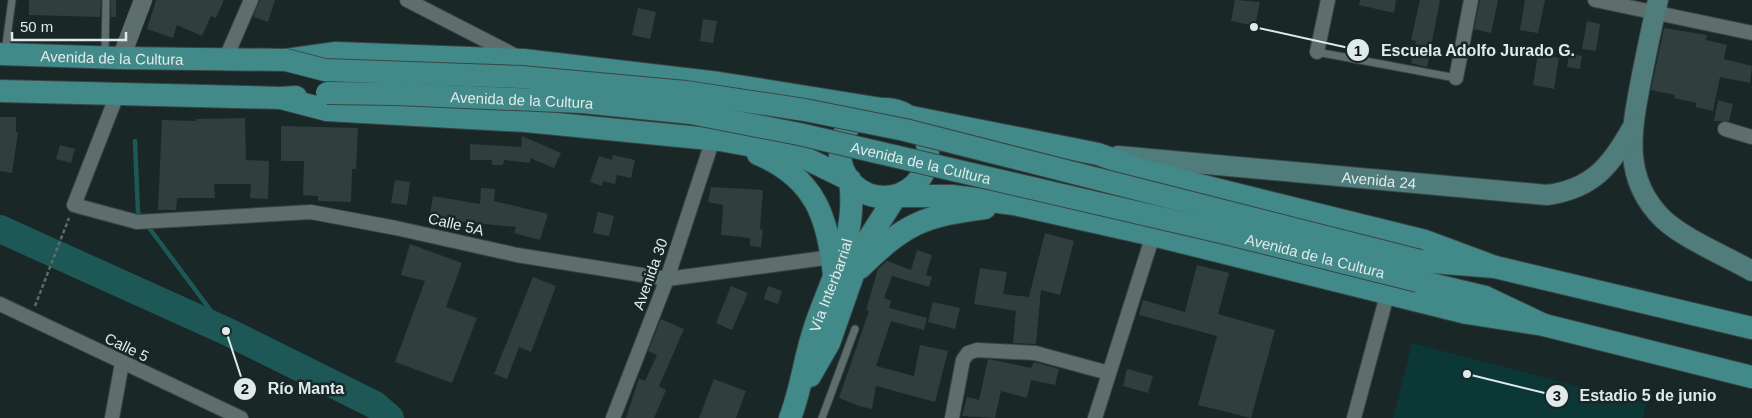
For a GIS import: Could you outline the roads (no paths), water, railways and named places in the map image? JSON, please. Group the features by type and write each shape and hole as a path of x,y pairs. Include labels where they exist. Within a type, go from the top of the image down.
{"main road":[{"name":"Avenida 24","path":"1656,7 1632,128 1635,170 1638,183 1653,208 1676,229 1752,271"},
{"name":"Avenida de la Cultura","path":"3,54 224,60 286,60 336,54 524,60 719,83 900,113 1098,154 1146,172 1425,241 1495,267 1752,328"},
{"name":"Avenida de la Cultura","path":"286,60 324,70 521,77 686,92 805,110 905,130 1419,271 1485,297 1544,325"},
{"name":"Avenida de la Cultura","path":"0,91 281,98 327,93 396,94 584,102 691,113 799,134 1221,232 1419,271 1495,267"},
{"name":"Avenida de la Cultura","path":"281,98 327,110 526,121 716,139 776,150 808,159 850,180"},
{"path":"880,110 900,113 918,125 925,138 928,152 926,166 920,179 910,190 896,196 883,197 871,195 859,189 850,180 843,168 842,142 847,130 856,120 868,113 880,110"},
{"name":"Avenida 24","path":"1098,154 1547,195 1578,188 1599,174 1620,150 1632,128"},
{"path":"716,139 760,155 800,180 821,210 840,269 885,243 910,225 935,216 1014,204"},
{"name":"Vía Interbarrial","path":"790,418 800,392 813,334 840,269 851,225 853,203 850,180"},
{"name":"Avenida de la Cultura","path":"896,196 952,196 1014,204 1153,235 1387,295 1467,313 1544,325 1752,377"},
{"name":"Vía Interbarrial","path":"840,269 870,234 896,196"}],"street":[{"path":"113,58 143,0"},
{"path":"224,60 251,0"},
{"path":"407,0 524,60"},
{"path":"1317,52 1328,0"},
{"path":"1456,78 1471,0"},
{"path":"1595,0 1656,7 1752,33"},
{"name":"Calle 5A","path":"117,95 72,208 137,222 311,212 517,254 667,279 840,269"},
{"path":"1725,129 1752,137"},
{"name":"Avenida 30","path":"613,418 667,279 716,139"},
{"path":"1095,418 1153,235"},
{"path":"1354,418 1387,295"},
{"name":"Calle 5","path":"0,304 241,418"},
{"path":"952,418 962,360 968,353 977,350 1036,353 1109,373"},
{"path":"112,418 122,363"}],"lane":[{"path":"3,54 12,0"},
{"path":"106,0 113,58"},
{"path":"1317,52 1456,78"},
{"path":"822,418 855,330"}],"waterway":[{"path":"135,141 138,213 142,218"},
{"path":"147,225 226,331"},
{"path":"0,229 226,331 375,405 390,418"}],"place":[{"name":"Escuela Adolfo Jurado G.","path":"1254,27"},
{"name":"Río Manta","path":"226,331"},
{"name":"Estadio 5 de junio","path":"1467,374"}]}
